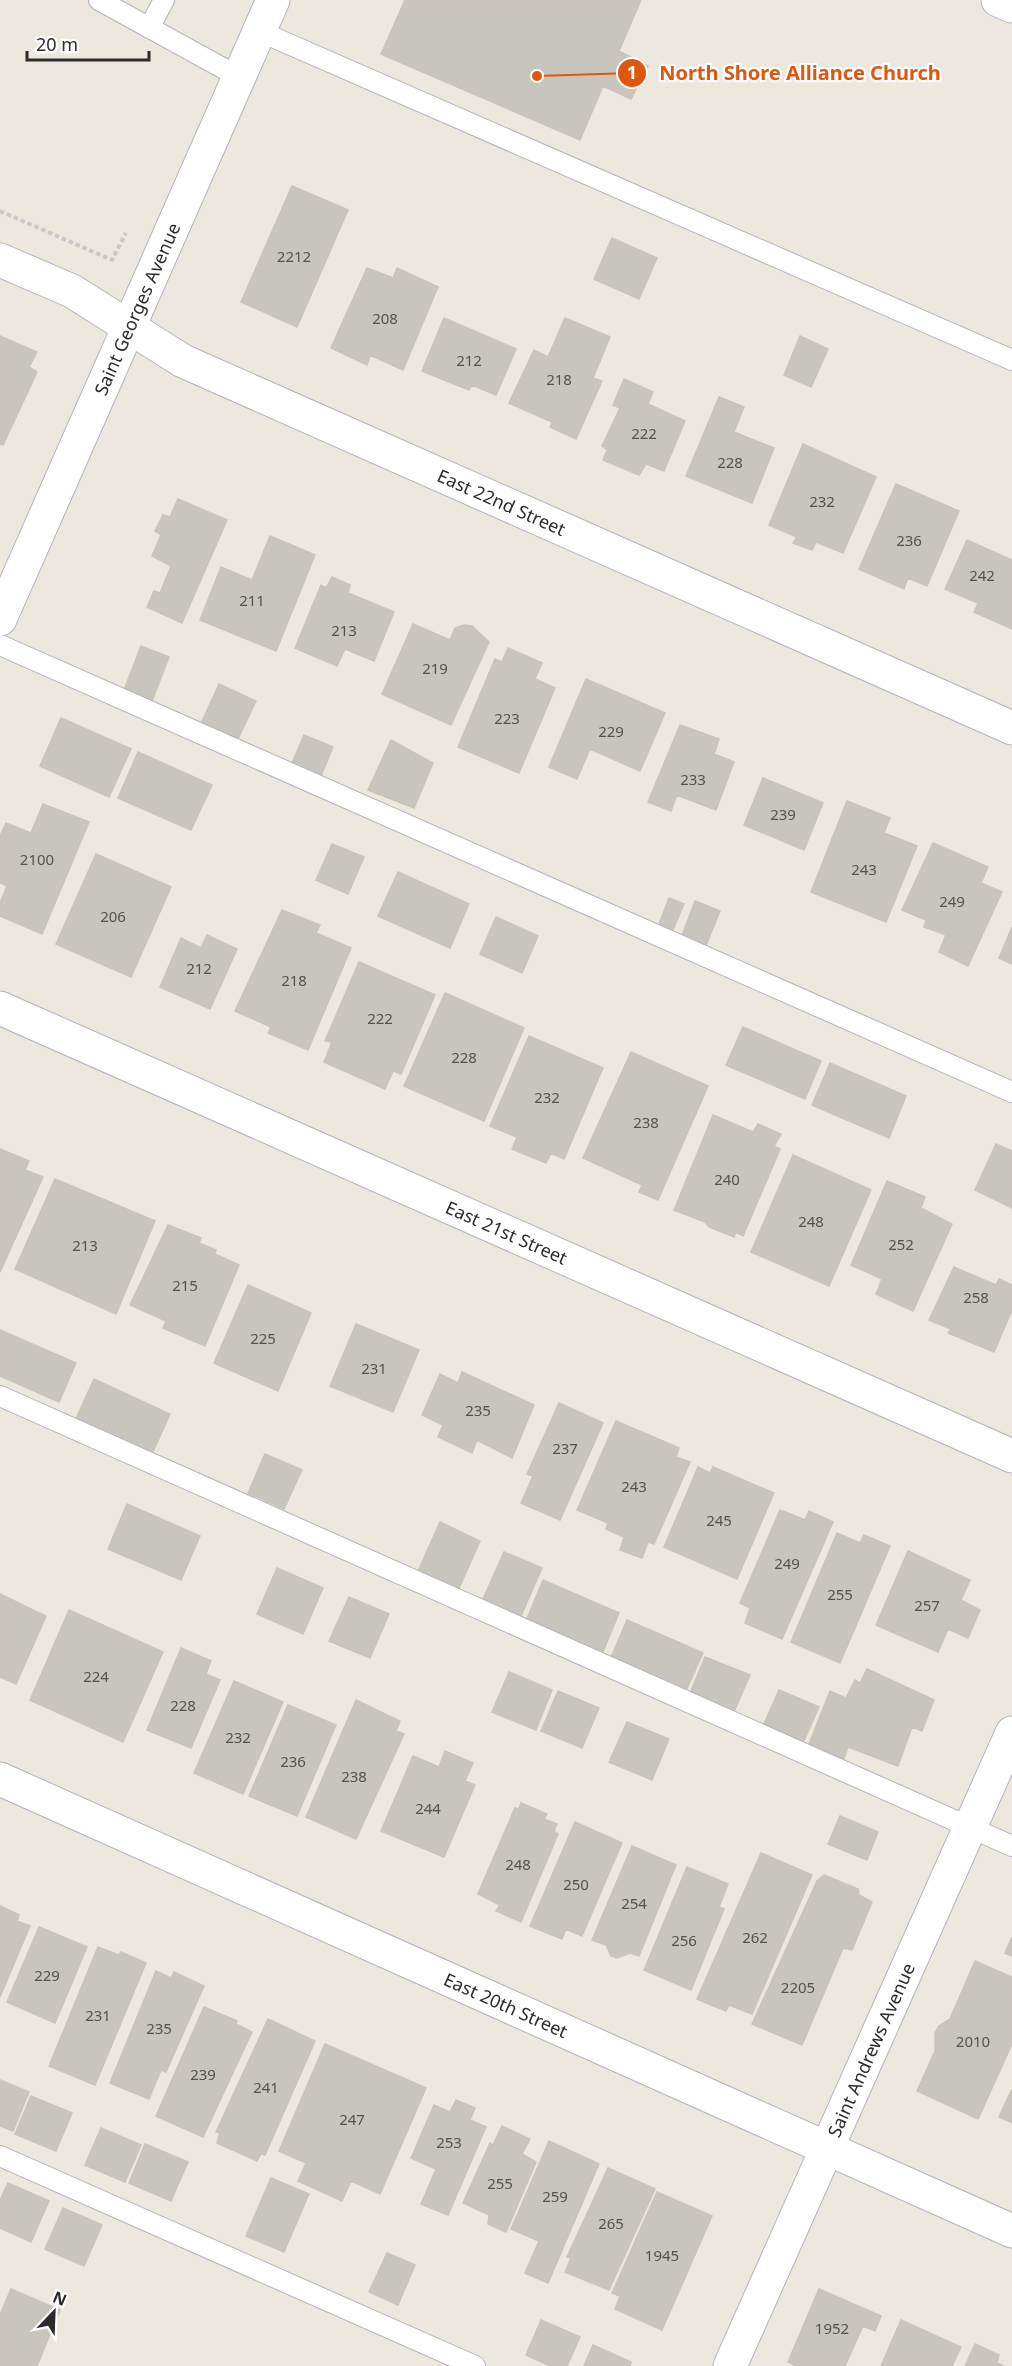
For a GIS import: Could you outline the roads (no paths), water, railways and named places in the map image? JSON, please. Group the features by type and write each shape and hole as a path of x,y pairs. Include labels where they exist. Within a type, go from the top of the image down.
{"street":[{"name":"Saint Georges Avenue","path":"0,619 273,0"},
{"path":"999,0 1012,6"},
{"name":"East 22nd Street","path":"0,260 72,291 183,361 1012,728"},
{"name":"East 21st Street","path":"0,1008 1012,1456"},
{"name":"Saint Andrews Avenue","path":"730,2366 1012,1733"},
{"name":"East 20th Street","path":"0,1779 1012,2231"}],"lane":[{"path":"99,0 239,77"},
{"path":"149,28 164,0"},
{"path":"259,31 1012,360"},
{"path":"0,645 1012,1092"},
{"path":"0,1396 1012,1846"},
{"path":"0,2156 475,2366"}],"place":[{"name":"North Shore Alliance Church","path":"537,76"}]}
